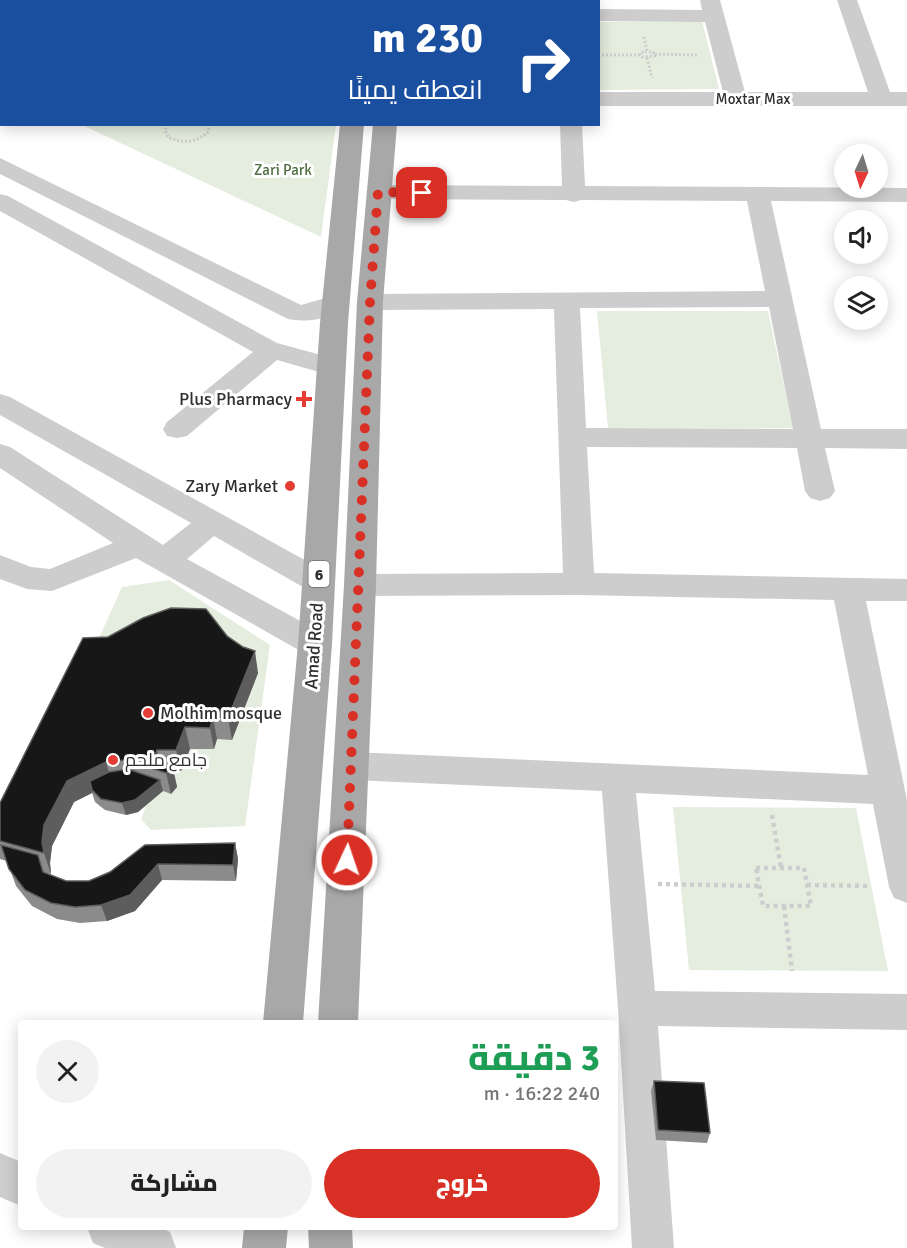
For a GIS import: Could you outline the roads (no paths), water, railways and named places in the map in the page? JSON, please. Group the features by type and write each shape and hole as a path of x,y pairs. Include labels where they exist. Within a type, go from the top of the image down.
{"main road":[{"name":"Amad Road","path":"283,1020 315,644 336,303 352,126"},
{"path":"338,1020 352,766 370,302 385,126"},
{"path":"264,1248 266,1230"},
{"path":"330,1230 331,1248"}],"street":[{"path":"847,0 881,99"},
{"path":"600,15 712,8 736,99"},
{"name":"Moxtar Max","path":"600,99 907,99"},
{"path":"571,126 574,195"},
{"path":"0,165 297,313 310,313 336,303"},
{"path":"378,192 574,195 907,195"},
{"path":"758,195 820,491"},
{"path":"0,201 272,350 333,367"},
{"path":"370,302 567,302 780,298"},
{"path":"567,302 579,584"},
{"path":"177,429 272,350"},
{"path":"0,403 319,582"},
{"path":"573,437 907,439"},
{"path":"0,454 138,545 315,644"},
{"path":"165,560 212,522"},
{"path":"0,566 27,578 52,580 138,545"},
{"path":"360,585 579,584 907,590"},
{"path":"848,590 907,887"},
{"path":"352,766 886,790"},
{"path":"618,777 637,1008 653,1248"},
{"path":"637,1008 907,1012"},
{"path":"0,1174 18,1183"},
{"path":"115,1230 154,1248"}],"place":[{"name":"Plus Pharmacy","path":"304,399"},
{"name":"Zary Market","path":"290,486"},
{"name":"Molhim mosque","path":"148,713"},
{"name":"جامع ملحم","path":"113,760"}],"park label":[{"name":"Zari Park","path":"283,170"}]}
